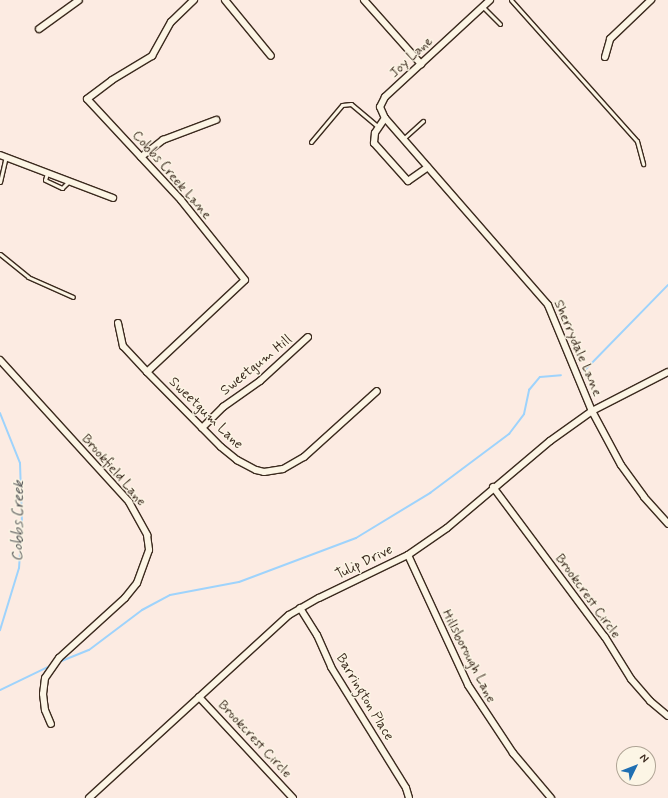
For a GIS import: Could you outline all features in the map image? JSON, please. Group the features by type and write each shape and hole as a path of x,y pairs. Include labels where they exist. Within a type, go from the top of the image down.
{"street":[{"path":"39,29 79,0"},
{"name":"Cobbs Creek Lane","path":"147,372 245,280 181,200 87,99 112,80 152,56 171,22 194,0"},
{"path":"225,0 271,56"},
{"path":"364,0 421,64"},
{"name":"Joy Lane","path":"385,118 380,107 385,98 490,0"},
{"path":"605,56 610,38 651,0"},
{"path":"403,138 385,118 378,127 374,143 408,181 428,167"},
{"path":"141,158 163,140 216,120"},
{"name":"Sherrydale Lane","path":"403,138 548,305 592,411 629,477 668,524"},
{"path":"3,156 114,198"},
{"name":"Sweetgum Lane","path":"118,323 123,346 147,372 221,447 248,467 264,472 283,469 304,457 377,390"},
{"name":"Sweetgum Hill","path":"202,428 222,407 260,381 308,337"},
{"name":"Brookfield Lane","path":"0,360 129,502 141,521 148,542 149,550 137,583 125,598 59,658 45,678 43,694 45,710 51,724"},
{"name":"Tulip Drive","path":"89,798 272,629 300,608 408,555 447,528 493,487 550,440 592,411 668,372"},
{"name":"Brookcrest Circle","path":"493,487 604,638 632,679 650,701 668,716"},
{"name":"Hillsborough Lane","path":"408,555 468,685 513,753 551,798"},
{"name":"Barrington Place","path":"300,608 317,635 331,667 406,788 409,798"},
{"name":"Brookcrest Circle","path":"199,697 293,798"}],"lane":[{"path":"510,0 637,141 643,164"},
{"path":"483,7 500,24"},
{"path":"311,142 342,105 351,104 378,127"},
{"path":"403,138 423,121"},
{"path":"0,182 3,156"},
{"path":"47,172 46,180 62,188 69,180"},
{"path":"0,254 28,277 73,297"}],"waterway":[{"path":"584,371 668,285"},
{"path":"59,662 89,650 142,610 170,595 239,582 356,538 430,493 509,434 524,414 529,390 540,377 561,375"},
{"name":"Cobbs Creek","path":"0,413 20,463 22,522 19,568 0,630"},
{"path":"0,690 52,665"}]}
